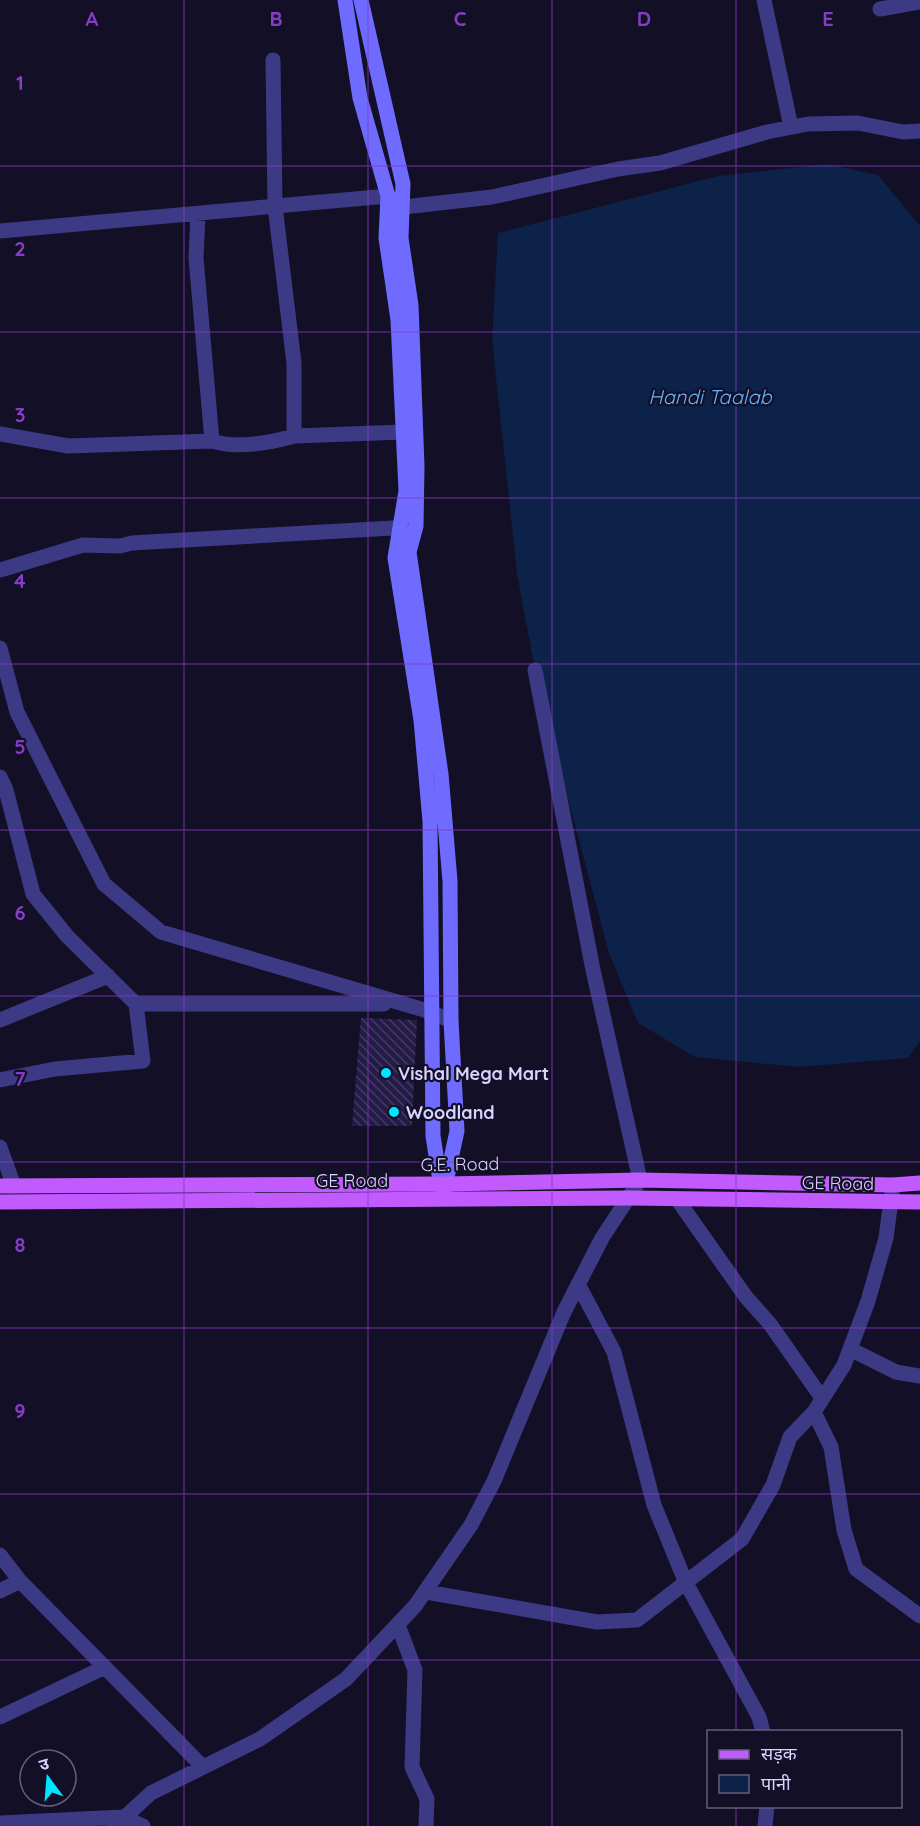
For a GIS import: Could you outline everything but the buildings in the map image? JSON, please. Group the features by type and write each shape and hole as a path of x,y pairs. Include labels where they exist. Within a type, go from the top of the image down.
{"main road":[{"name":"G.E. Road","path":"7,1186 443,1189 640,1180 893,1185 920,1183"},
{"name":"GE Road","path":"0,1202 443,1189 630,1198 920,1202"}],"street":[{"path":"345,0 360,98 388,196 386,238 398,320 406,491 395,558 421,720 430,821 433,1136 443,1189"},
{"path":"361,0 403,184 404,207 401,238 411,305 417,466 416,526 409,552 441,774 450,881 451,1021 457,1131 443,1189"},
{"path":"764,0 791,127"},
{"path":"880,9 920,2"},
{"path":"273,60 274,206 294,363 294,436"},
{"path":"0,231 198,215 388,196 404,207 492,197 618,169 660,163 808,124 858,123 903,132 920,131"},
{"path":"198,215 196,258 212,441"},
{"path":"0,434 68,446 212,441 222,444 277,441 294,436 403,432"},
{"path":"0,570 83,545 120,546 132,543 400,530 416,526"},
{"path":"0,648 17,712 105,884 161,932 431,1012 451,1021"},
{"path":"119,1822 151,1793 260,1739 346,1679 426,1592 471,1525 494,1481 564,1312 602,1238 640,1180 593,970 535,670"},
{"path":"0,777 6,790 33,894 67,936 136,1004 143,1061 54,1069 0,1080"},
{"path":"0,1020 108,976"},
{"path":"136,1004 402,1004"},
{"path":"0,1148 7,1186"},
{"path":"426,1592 597,1622 638,1620 742,1539 773,1485 790,1437 814,1412 844,1365 868,1301 886,1238 893,1185"},
{"path":"677,1199 746,1297 770,1324 822,1398"},
{"path":"578,1284 614,1352 654,1505 686,1583 759,1717 763,1730"},
{"path":"850,1349 896,1372 920,1376"},
{"path":"814,1412 831,1447 844,1530 856,1569 920,1616"},
{"path":"0,1555 20,1581 103,1668 203,1767"},
{"path":"0,1591 20,1581"},
{"path":"398,1625 415,1670 412,1767 427,1799 426,1826"},
{"path":"0,1718 103,1668"},
{"path":"765,1826 767,1808"},
{"path":"0,1823 119,1822 143,1826"}],"water":[{"name":"Handi Taalab","path":"827,164 878,175 920,226 920,1041 908,1058 799,1067 695,1057 638,1023 609,953 538,686 517,574 492,339 498,233 718,176"}],"place":[{"name":"Vishal Mega Mart","path":"386,1073"},
{"name":"Woodland","path":"394,1112"}]}
